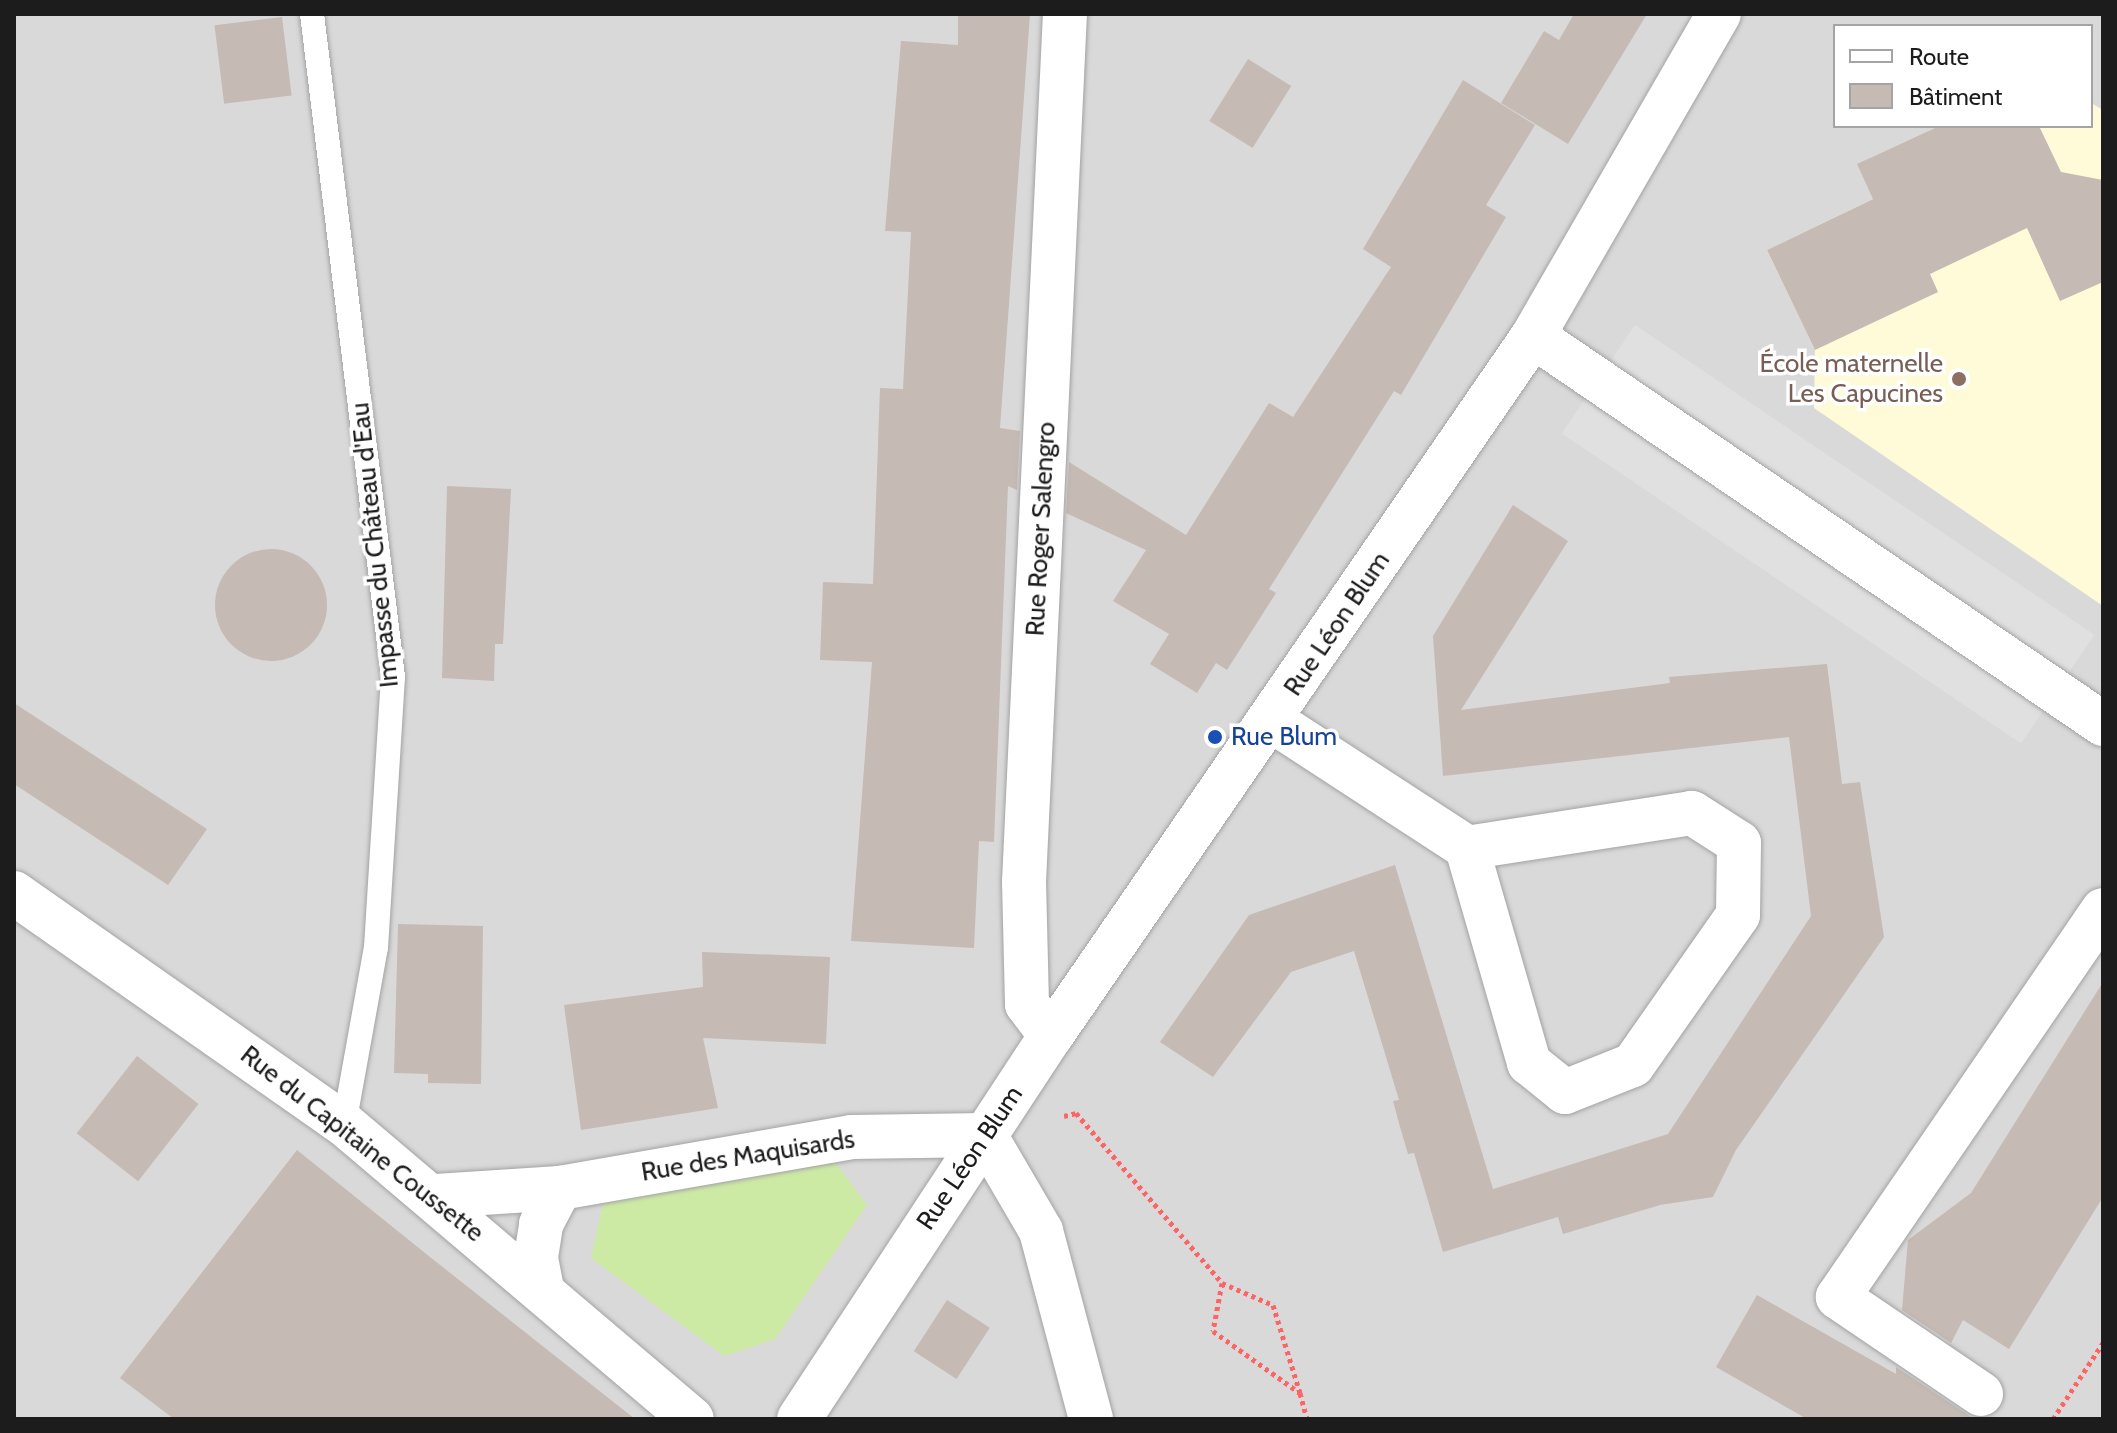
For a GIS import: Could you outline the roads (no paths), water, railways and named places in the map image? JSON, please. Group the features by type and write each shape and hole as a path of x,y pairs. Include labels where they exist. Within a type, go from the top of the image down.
{"street":[{"name":"Rue Roger Salengro","path":"1051,1036 1027,1004 1024,882 1065,14"},
{"name":"Rue Léon Blum","path":"799,1419 1051,1036 1533,336 1719,14"},
{"path":"1533,336 2103,724"},
{"path":"1271,720 1467,848 1529,1063 1565,1092 1633,1065 1738,915 1739,843 1692,813 1467,848"},
{"name":"Rue du Capitaine Coussette","path":"14,893 344,1124 436,1196 692,1419"},
{"path":"1981,1394 1838,1297 2103,910"},
{"path":"985,1135 1041,1231 1091,1419"},
{"name":"Rue des Maquisards","path":"436,1196 560,1188 784,1145 985,1135"},
{"path":"542,1289 536,1257 541,1224 560,1188"}],"lane":[{"name":"Impasse du Château d'Eau","path":"312,14 393,677 376,947 344,1124"}],"place":[{"name":"École maternelle Les Capucines","path":"1959,379"},
{"name":"Rue Blum","path":"1215,737"}]}
